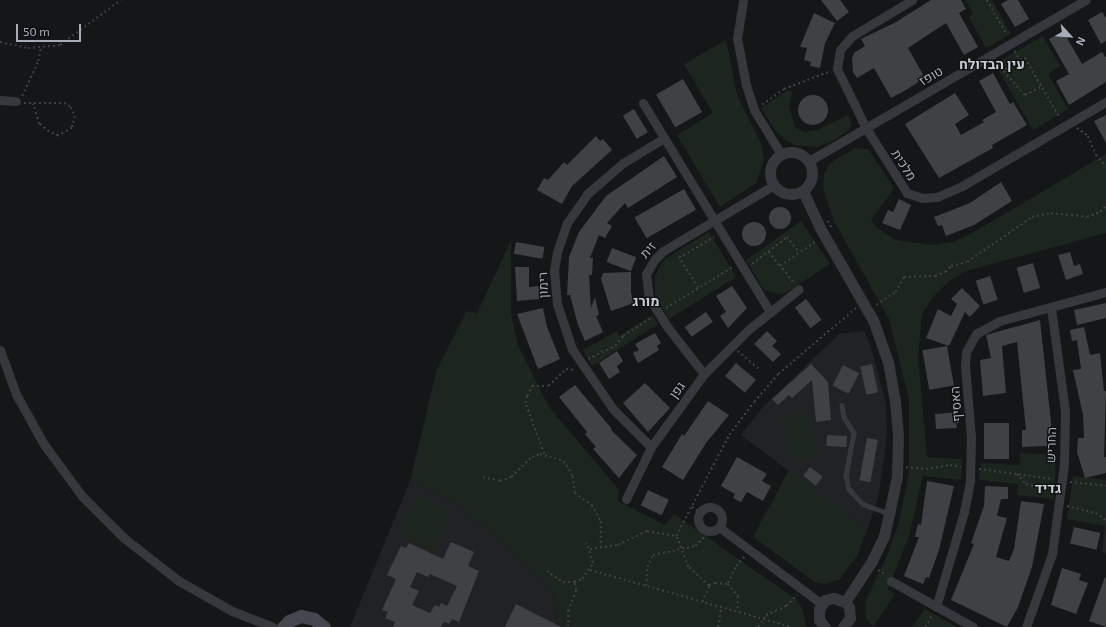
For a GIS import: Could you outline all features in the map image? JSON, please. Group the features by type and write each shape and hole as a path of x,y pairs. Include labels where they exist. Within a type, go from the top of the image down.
{"main road":[{"path":"283,627 289,620 301,616 314,619 324,627"}],"street":[{"path":"837,69 840,50 852,36 912,0"},
{"name":"טופז","path":"809,162 1086,0"},
{"path":"742,2 737,38 746,85 754,110 781,154"},
{"name":"מלכית","path":"837,69 866,128 907,193 922,198 937,197 962,186 1106,102"},
{"path":"0,100 16,102"},
{"path":"643,103 770,312"},
{"name":"רימון","path":"651,447 613,409 583,367 561,320 554,287 557,252 564,230 576,208 602,179 623,163 664,138"},
{"path":"795,152 809,162 812,178 803,191 787,194 774,186 770,169 773,162 781,154 795,152"},
{"name":"זית","path":"704,374 659,313 647,291 646,274 649,267 663,251 774,186"},
{"path":"803,191 824,235 866,306 888,362 894,393 898,435 896,465 884,536 870,565 845,602"},
{"name":"גפן","path":"626,499 651,447 704,374 731,346 799,289"},
{"name":"האסיף","path":"936,607 964,512 971,468 969,400 964,366 966,352 972,340 976,334 999,321 1106,292"},
{"name":"החריש","path":"1026,627 1052,554 1062,480 1065,411 1051,307"},
{"path":"0,350 16,394 43,443 82,496 124,538 178,581 232,611 272,627"},
{"path":"707,508 718,510 722,517 719,527 709,532 698,524 696,510 707,508"},
{"path":"719,527 822,604"},
{"path":"891,582 973,627"},
{"path":"824,627 818,615 822,604 834,598 845,602 850,612 846,626"}],"lane":[{"path":"842,405 844,417 854,433 846,476 849,490 863,504 889,513"}],"path":[{"path":"0,42 28,48 60,45 121,0"},
{"path":"988,0 1020,61"},
{"path":"16,102 25,91 38,61 41,47"},
{"path":"1042,87 1025,95 1004,71 1025,58 1042,87 1069,124 1088,136 1096,155 1106,166"},
{"path":"754,110 784,89 837,69"},
{"path":"16,102 33,104 56,102 71,107 76,116 72,128 58,136 49,132 40,124 33,104"},
{"path":"676,536 696,510 729,435 754,402 778,374 866,306 895,292 904,277 935,276 945,272 951,266 976,258 1032,217 1051,213 1087,217 1100,212 1106,206"},
{"path":"699,289 679,258 720,232"},
{"path":"780,266 824,235"},
{"path":"545,455 524,404 532,386 548,386 566,369 583,367 615,346 623,336 659,313 699,289 768,252 787,237 799,252"},
{"path":"768,252 799,289"},
{"path":"731,346 760,371"},
{"path":"483,477 500,481 511,477 532,457 545,455 564,461 571,471 575,493 592,505 601,521 601,547"},
{"path":"896,465 926,469 950,465 1106,486"},
{"path":"1017,474 1026,484 1096,513 1106,520"},
{"path":"590,549 618,545 647,531 676,536"},
{"path":"646,586 647,567 653,555 659,552 681,550 695,546 709,532"},
{"path":"676,536 688,567 709,586"},
{"path":"547,572 563,582 574,582 582,579 590,570 593,563 590,549 586,543"},
{"path":"728,584 736,566 751,551"},
{"path":"870,565 887,575 891,582"},
{"path":"590,570 791,627"},
{"path":"568,627 568,611 576,590 574,582"},
{"path":"702,602 709,586 714,583 728,584 738,596 738,612"},
{"path":"758,627 761,618 792,602 801,589"},
{"path":"718,627 721,607"},
{"path":"925,627 936,607"}],"shaded area":[{"path":"965,0 992,0 1011,34 986,48 969,17 973,14"},
{"path":"1043,36 1060,66 1048,74 1068,109 1033,130 995,64"},
{"path":"726,40 737,95 761,143 764,160 756,183 720,207 677,135 713,113 684,64"},
{"path":"788,90 792,92 789,107 795,127 804,132 817,130 848,115 852,123 849,130 833,141 817,147 795,145 785,140 775,130 761,108"},
{"path":"855,148 868,149 894,188 871,220 877,228 896,240 932,245 953,242 974,232 1106,154 1106,233 966,271 949,281 933,297 922,314 918,356 927,457 962,459 961,480 923,476 909,536 888,589 895,594 873,627 866,619 865,602 887,556 899,523 909,473 909,399 889,319 834,221 823,188 824,174 829,164"},
{"path":"801,221 830,264 785,293 779,294 764,290 746,260"},
{"path":"709,232 736,277 669,319 655,295 655,277 659,268 665,259"},
{"path":"511,241 511,314 518,345 549,407 619,490 618,501 665,525 674,514 797,600 803,610 806,627 558,627 552,589 458,504 410,481 437,369 467,311 477,313"},
{"path":"652,315 658,324 592,366 583,350 617,331 619,336"},
{"path":"864,331 871,347 886,404 887,433 879,494 867,530 741,435 762,408 839,334"},
{"path":"802,410 820,453 797,463 779,420"},
{"path":"1020,453 1056,455 1054,499 1017,495 1018,484 979,480 981,463 1020,465"},
{"path":"789,470 867,530 857,556 839,580 825,584 815,582 753,537"},
{"path":"1073,476 1106,480 1106,553 1102,552 1105,526 1067,519"},
{"path":"410,481 458,504 552,589 558,627 350,627"},
{"path":"417,495 451,511 433,551 398,535"},
{"path":"925,609 957,627 912,627"}],"building":[{"path":"821,0 840,0 849,12 837,21"},
{"path":"931,0 961,0 966,9 959,13 978,47 964,55 946,23 908,48 925,78 906,90 891,98 874,68 857,78 853,72 852,58 854,53 865,46 861,39 896,22"},
{"path":"1008,0 1018,0 1029,19 1015,27 1001,4"},
{"path":"1102,12 1106,18 1106,41 1101,44 1088,20"},
{"path":"814,13 835,23 825,43 820,68 810,66 811,62 804,60 807,48 800,47"},
{"path":"1063,31 1082,64 1102,52 1106,58 1106,82 1069,105 1056,81 1069,74 1049,39"},
{"path":"993,73 1010,104 1013,102 1027,125 992,145 993,148 939,178 905,124 955,93 969,115 955,124 961,135 984,122 982,120 996,112 979,81"},
{"path":"683,79 702,112 675,127 656,94"},
{"path":"813,95 823,100 828,110 823,120 813,125 803,120 798,110 803,100"},
{"path":"634,109 648,132 637,139 623,116"},
{"path":"1106,115 1106,143 1094,121"},
{"path":"596,136 600,141 603,139 612,150 572,186 562,204 537,190 544,178 548,180 564,162 567,165"},
{"path":"664,156 677,177 628,208 625,203 607,223 612,226 605,238 599,235 590,258 593,258 592,275 589,275 591,308 595,297 599,315 596,316 603,332 585,341 578,325 570,295 567,295 569,257 579,232 606,196"},
{"path":"1001,182 1012,201 974,225 946,236 942,225 938,226 934,217 970,203"},
{"path":"684,189 696,210 647,238 635,218"},
{"path":"899,199 911,205 900,230 882,223 888,210 893,212"},
{"path":"780,207 788,210 791,218 788,226 780,229 772,226 769,218 772,210"},
{"path":"754,222 763,225 766,234 763,243 754,246 745,243 742,234 745,225"},
{"path":"516,242 545,247 542,259 514,254"},
{"path":"612,248 636,257 631,271 607,262"},
{"path":"1070,252 1074,266 1080,264 1083,274 1066,280 1058,255"},
{"path":"1033,263 1040,288 1024,293 1017,268"},
{"path":"515,267 529,267 529,287 539,286 540,299 517,301"},
{"path":"631,272 631,293 634,303 611,311 601,279 603,273"},
{"path":"990,276 998,300 983,304 976,281"},
{"path":"732,286 747,308 728,328 720,316 726,312 716,296"},
{"path":"962,288 980,306 970,317 965,312 949,346 926,338 938,309 951,316 957,304 951,299"},
{"path":"806,299 822,320 810,328 795,307"},
{"path":"1106,303 1106,318 1077,325 1074,310"},
{"path":"543,308 547,327 560,359 538,369 517,314"},
{"path":"706,312 713,322 692,337 685,327"},
{"path":"1040,320 1053,441 1047,441 1047,446 1022,447 1022,430 1026,430 1017,342 1002,346 1006,393 983,396 980,360 991,358 986,335"},
{"path":"1084,327 1090,355 1100,353 1104,391 1106,391 1104,457 1106,457 1106,473 1085,478 1077,452 1078,438 1084,438 1083,415 1073,370 1081,369 1077,340 1072,341 1070,330"},
{"path":"767,331 777,341 772,346 781,354 773,362 754,344"},
{"path":"655,333 661,343 657,346 659,350 638,363 633,353 639,350 635,344"},
{"path":"947,346 954,385 929,390 922,350"},
{"path":"617,351 623,361 617,366 620,372 609,379 599,363"},
{"path":"736,363 756,380 745,393 725,376"},
{"path":"811,364 828,382 831,420 816,422 812,380 792,398 789,395 778,405 772,399"},
{"path":"872,364 878,392 866,395 860,366"},
{"path":"843,365 859,373 849,394 833,385"},
{"path":"645,383 670,408 648,432 623,403"},
{"path":"575,385 612,429 611,430 637,455 619,478 593,449 596,447 585,434 587,432 559,397"},
{"path":"708,401 729,415 706,443 683,480 662,467 682,434 684,436"},
{"path":"959,412 959,423 956,423 957,428 936,429 935,414"},
{"path":"984,423 1009,423 1009,459 984,459"},
{"path":"827,435 847,436 846,447 826,446"},
{"path":"867,438 878,440 870,482 860,480"},
{"path":"737,457 767,474 762,481 771,486 763,501 747,492 741,502 733,498 735,494 721,486"},
{"path":"810,467 823,477 816,486 803,476"},
{"path":"927,481 954,486 939,550 929,578 926,577 923,584 904,576 919,537 915,537 918,524 921,525"},
{"path":"985,486 1008,487 1008,499 1001,499 997,516 1007,518 996,557 1009,561 1014,549 1021,501 1044,504 1032,567 1018,607 1007,627 951,600 974,544 971,543 984,506"},
{"path":"648,490 669,500 662,515 641,505"},
{"path":"1074,527 1100,533 1096,550 1070,544"},
{"path":"451,542 474,552 468,566 479,571 459,622 452,619 449,624 444,622 441,627 393,627 395,622 385,618 388,612 382,610 396,579 387,575 401,546 406,548 409,543 443,559","holes":["417,572 428,577 430,574 457,586 447,606 441,603 439,607 435,605 430,613 412,605 419,591 410,587"]},
{"path":"1062,568 1081,574 1079,580 1088,583 1076,614 1051,605"},
{"path":"1105,577 1106,578 1106,627 1089,621"},
{"path":"516,604 561,627 505,627"}],"district":[{"name":"עין הבדולח","path":"992,64"},
{"name":"מורג","path":"646,301"},
{"name":"גדיד","path":"1048,488"}]}
